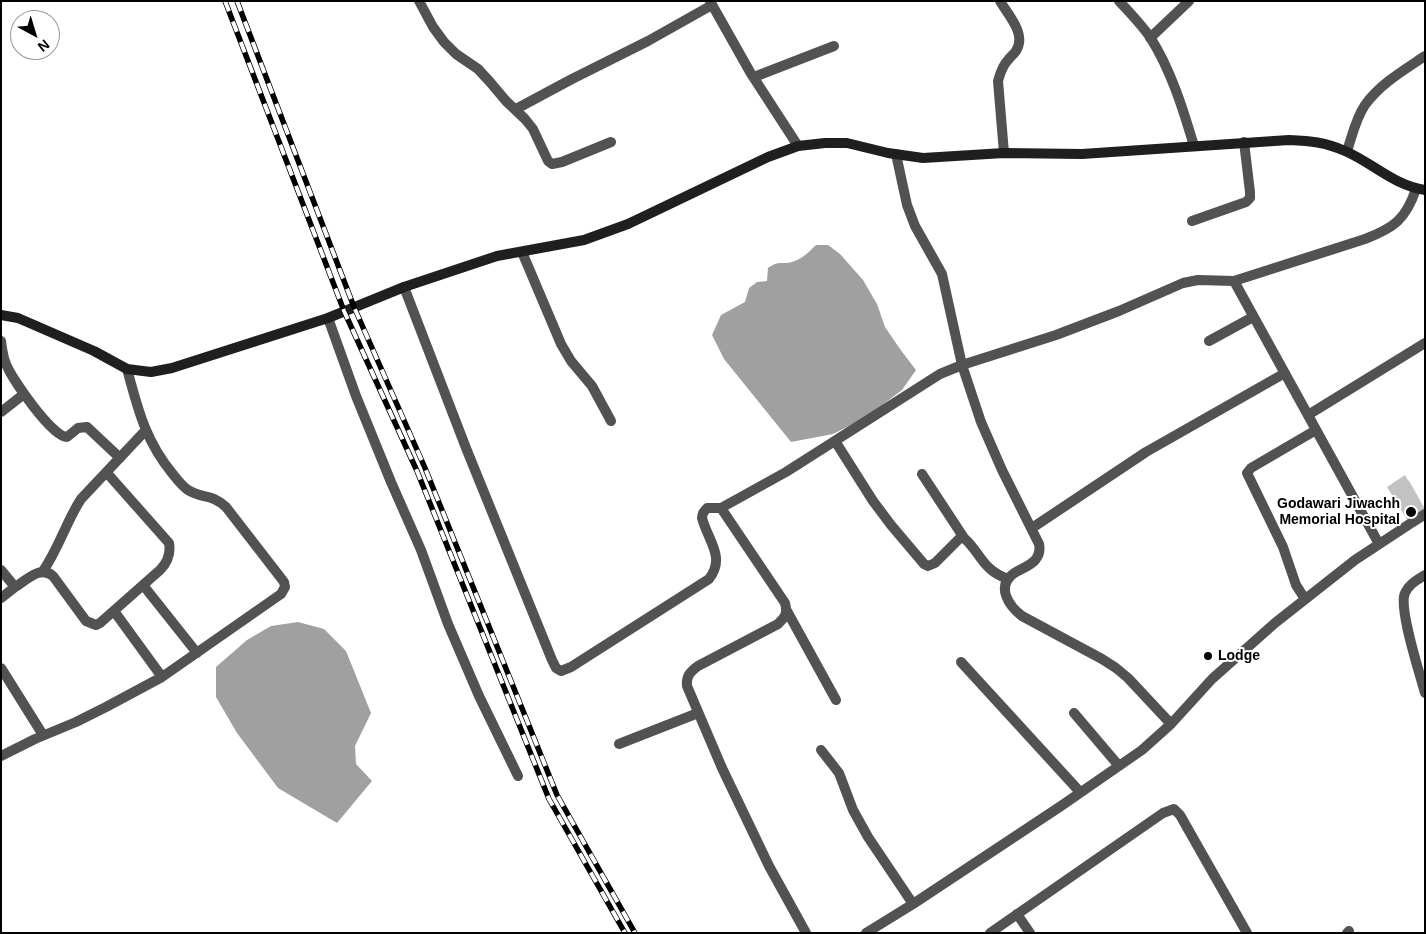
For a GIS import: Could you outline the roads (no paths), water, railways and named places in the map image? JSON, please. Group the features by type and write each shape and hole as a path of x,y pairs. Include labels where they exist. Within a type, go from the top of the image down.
{"street":[{"path":"419,1 433,27 444,42 456,54 478,69 533,129 545,158 552,164 562,162 611,142"},
{"path":"1000,1 1020,35 1020,43 1016,51 1005,62 998,81 1004,153"},
{"path":"1119,1 1150,38 1170,76 1185,115 1194,146"},
{"path":"1150,38 1189,1"},
{"path":"516,109 648,41 711,3 754,77 798,146"},
{"path":"754,77 834,46"},
{"path":"1346,151 1365,105 1380,88 1425,56"},
{"path":"1,315 18,318 94,351 127,369 151,372 172,368 328,318 404,287 497,256 584,240 628,224 768,157 798,146 825,143 847,143 923,158 1004,153 1082,154 1289,140 1321,142 1346,151 1396,181 1420,190 1406,212 1394,225 1365,239 1234,281 1198,280 1183,283 1120,311 940,374 786,472 721,508 708,508 702,518 716,553 717,563 715,572 709,579 571,667 560,671 556,668 466,448 404,287"},
{"path":"1192,221 1246,202 1250,198 1244,142"},
{"path":"896,154 907,205 915,226 942,274 962,365 981,422 1002,470 1040,544 1040,551 1036,560 1008,579 1005,594 1009,603 1022,616 1116,668 1128,678 1171,724"},
{"path":"522,252 561,344 592,386 611,421"},
{"path":"1234,281 1379,544"},
{"path":"1209,341 1254,316"},
{"path":"328,318 356,396 421,550 448,624 479,696 518,776"},
{"path":"1,342 5,363 13,378 59,435 67,437 78,428 87,427 120,458"},
{"path":"1308,416 1425,343"},
{"path":"1,756 99,711 162,677 281,594 284,587 284,582 226,507 218,500 195,494 187,489 155,450 140,418 127,369"},
{"path":"1032,528 1146,452 1284,373"},
{"path":"1,412 24,394"},
{"path":"1304,599 1296,585 1283,547 1247,473 1251,468 1316,430"},
{"path":"43,571 56,549 72,512 81,499 145,431"},
{"path":"836,440 873,501 924,564 928,566 935,563 956,540 960,537 964,538"},
{"path":"1,598 36,573 49,572 54,576 86,622 96,625 166,564 170,550 169,543 107,473"},
{"path":"922,474 964,538 985,565 993,572 1008,579"},
{"path":"721,508 786,603 788,611 836,700"},
{"path":"866,933 913,904 1142,750 1171,724 1212,679 1304,599 1355,560 1425,514"},
{"path":"1,570 15,587"},
{"path":"1425,575 1410,585 1404,595 1406,623 1425,692"},
{"path":"143,585 197,653"},
{"path":"114,611 162,677"},
{"path":"788,611 778,624 698,666 686,678 687,686 722,768 769,866 806,933"},
{"path":"961,662 1080,792"},
{"path":"1,668 44,735"},
{"path":"619,744 698,713"},
{"path":"1074,713 1119,766"},
{"path":"822,750 839,773 853,810 868,837 913,904"},
{"path":"990,933 1163,813 1174,809 1180,815 1247,933"},
{"path":"1017,914 1030,933"}],"railway":[{"path":"225,1 344,311 417,471 549,799 625,933"},
{"path":"237,1 354,307 425,468 557,795 635,933"}],"place":[{"name":"Godawari Jiwachh Memorial Hospital","path":"1411,512"},
{"name":"Lodge","path":"1208,656"}]}
